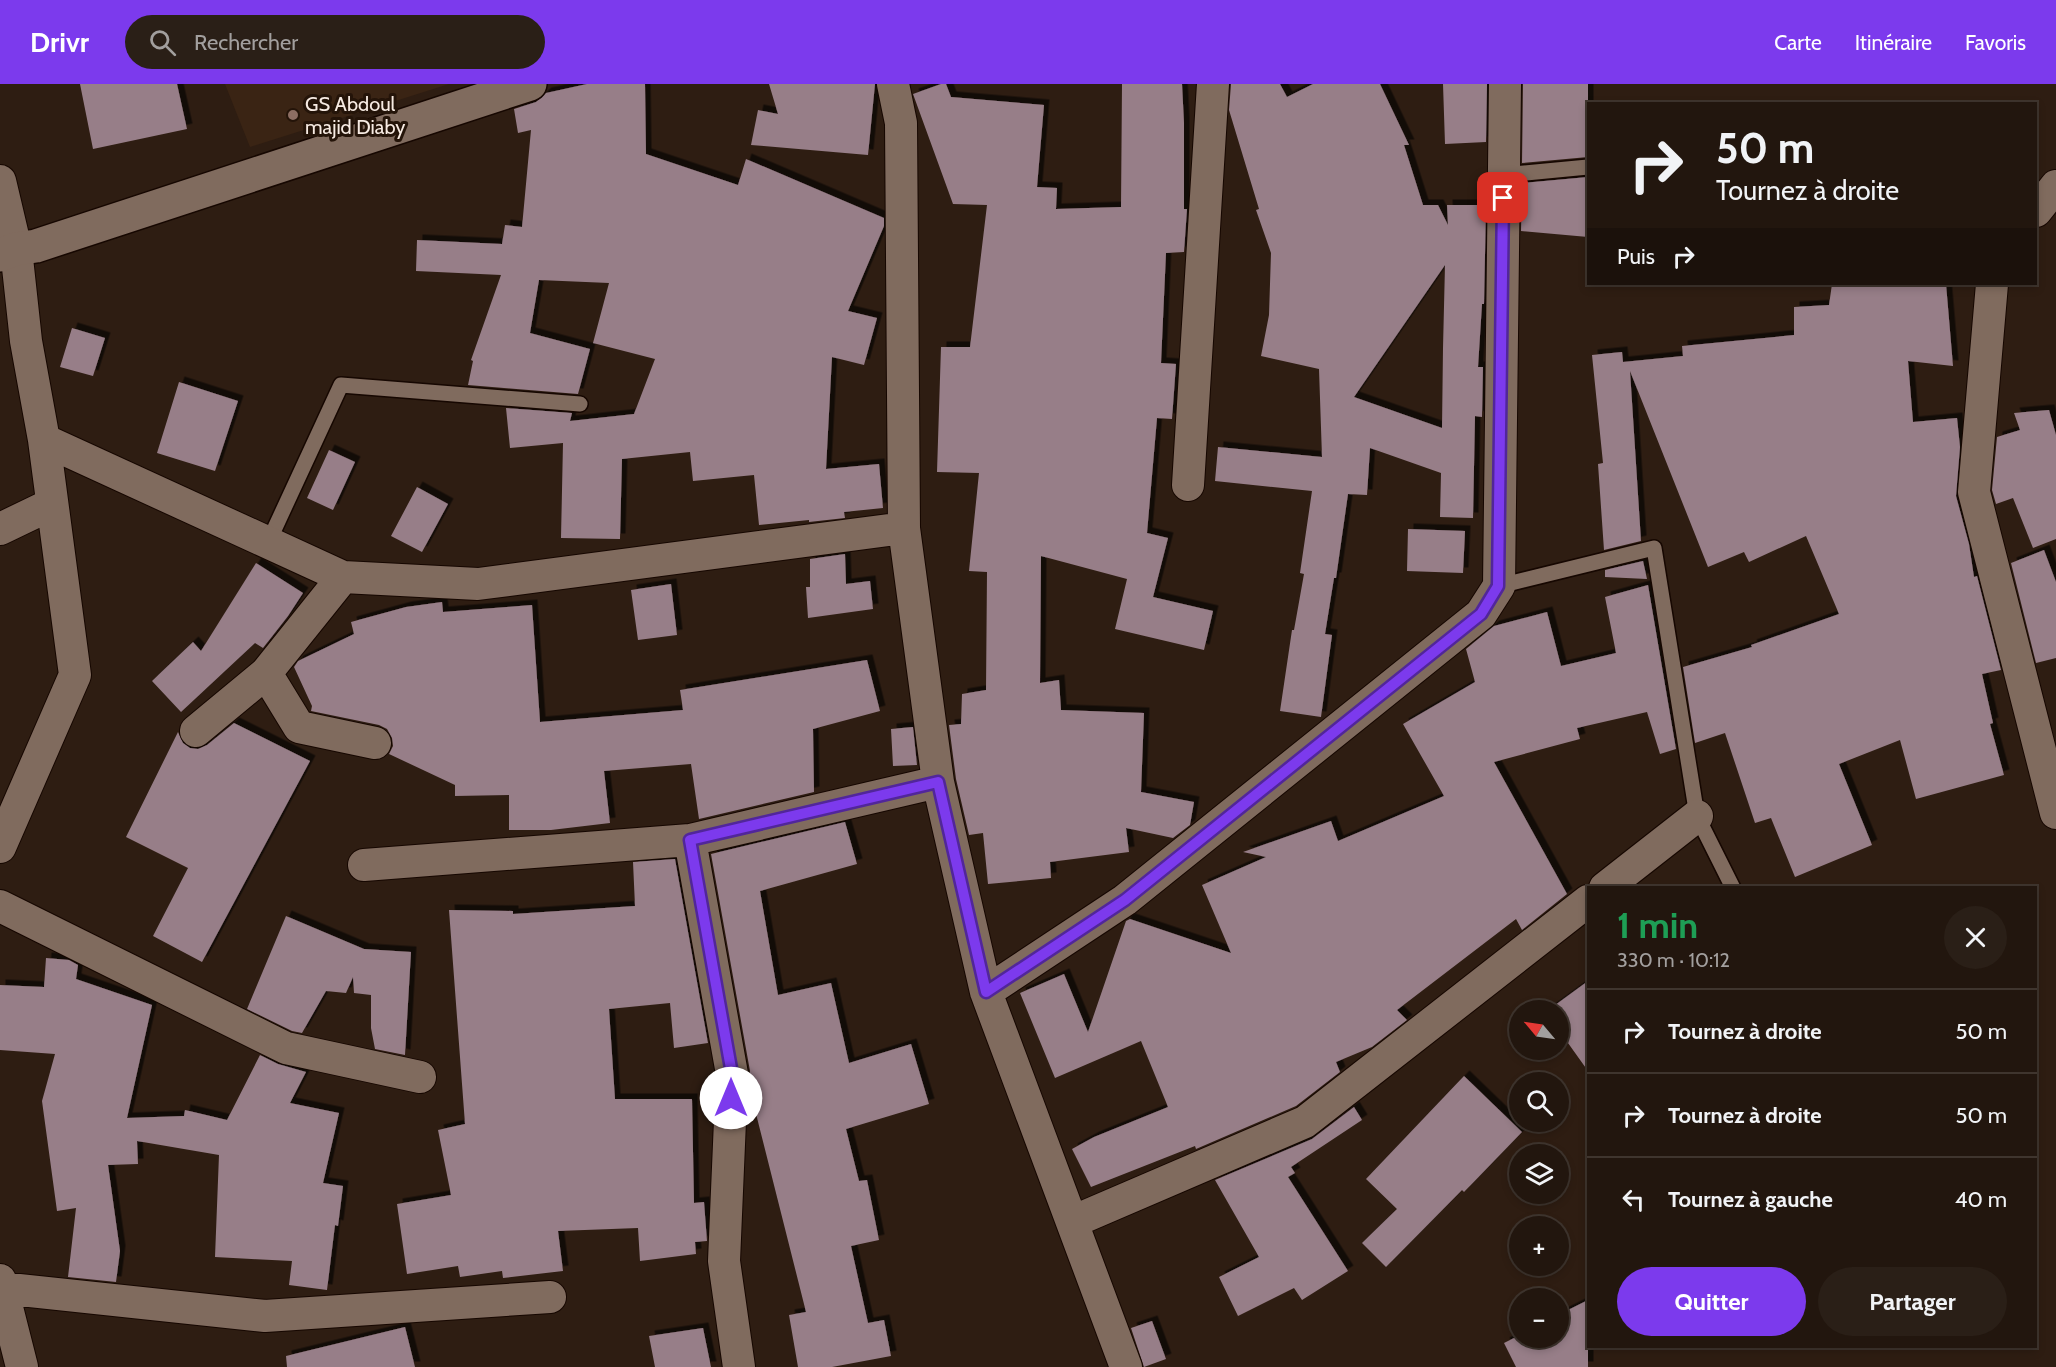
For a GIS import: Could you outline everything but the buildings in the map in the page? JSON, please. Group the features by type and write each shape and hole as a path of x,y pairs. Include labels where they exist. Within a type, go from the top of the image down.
{"street":[{"path":"8,252 48,242 530,84"},
{"path":"893,84 902,123 904,528 938,782 986,992 1126,1367"},
{"path":"1188,485 1213,84"},
{"path":"986,992 1125,900 1481,614 1498,586 1505,84"},
{"path":"0,181 8,252 44,440 75,675 0,847"},
{"path":"2037,210 2056,186"},
{"path":"1992,285 1974,492 2056,813"},
{"path":"44,440 343,577 478,584 904,528"},
{"path":"0,530 52,504"},
{"path":"196,731 266,673 343,577"},
{"path":"266,673 299,726 375,743"},
{"path":"364,866 690,840 938,782"},
{"path":"1608,886 1698,816"},
{"path":"690,840 732,1074 724,1261 739,1367"},
{"path":"1072,1222 1305,1122 1587,902"},
{"path":"0,906 286,1048 420,1077"},
{"path":"22,1367 1,1285 265,1316 550,1297"}],"lane":[{"path":"1504,175 1587,167"},
{"path":"268,543 341,385 580,405"},
{"path":"1498,586 1654,548 1698,816 1732,886"}],"shaded area":[{"name":"GS Abdoul majid Diaby","path":"225,84 449,84 250,147"}],"place":[{"name":"GS Abdoul majid Diaby","path":"293,115"}],"route":[{"path":"731,1098 732,1074 690,840 938,782 986,992 1125,900 1481,614 1498,586 1503,198"}]}
